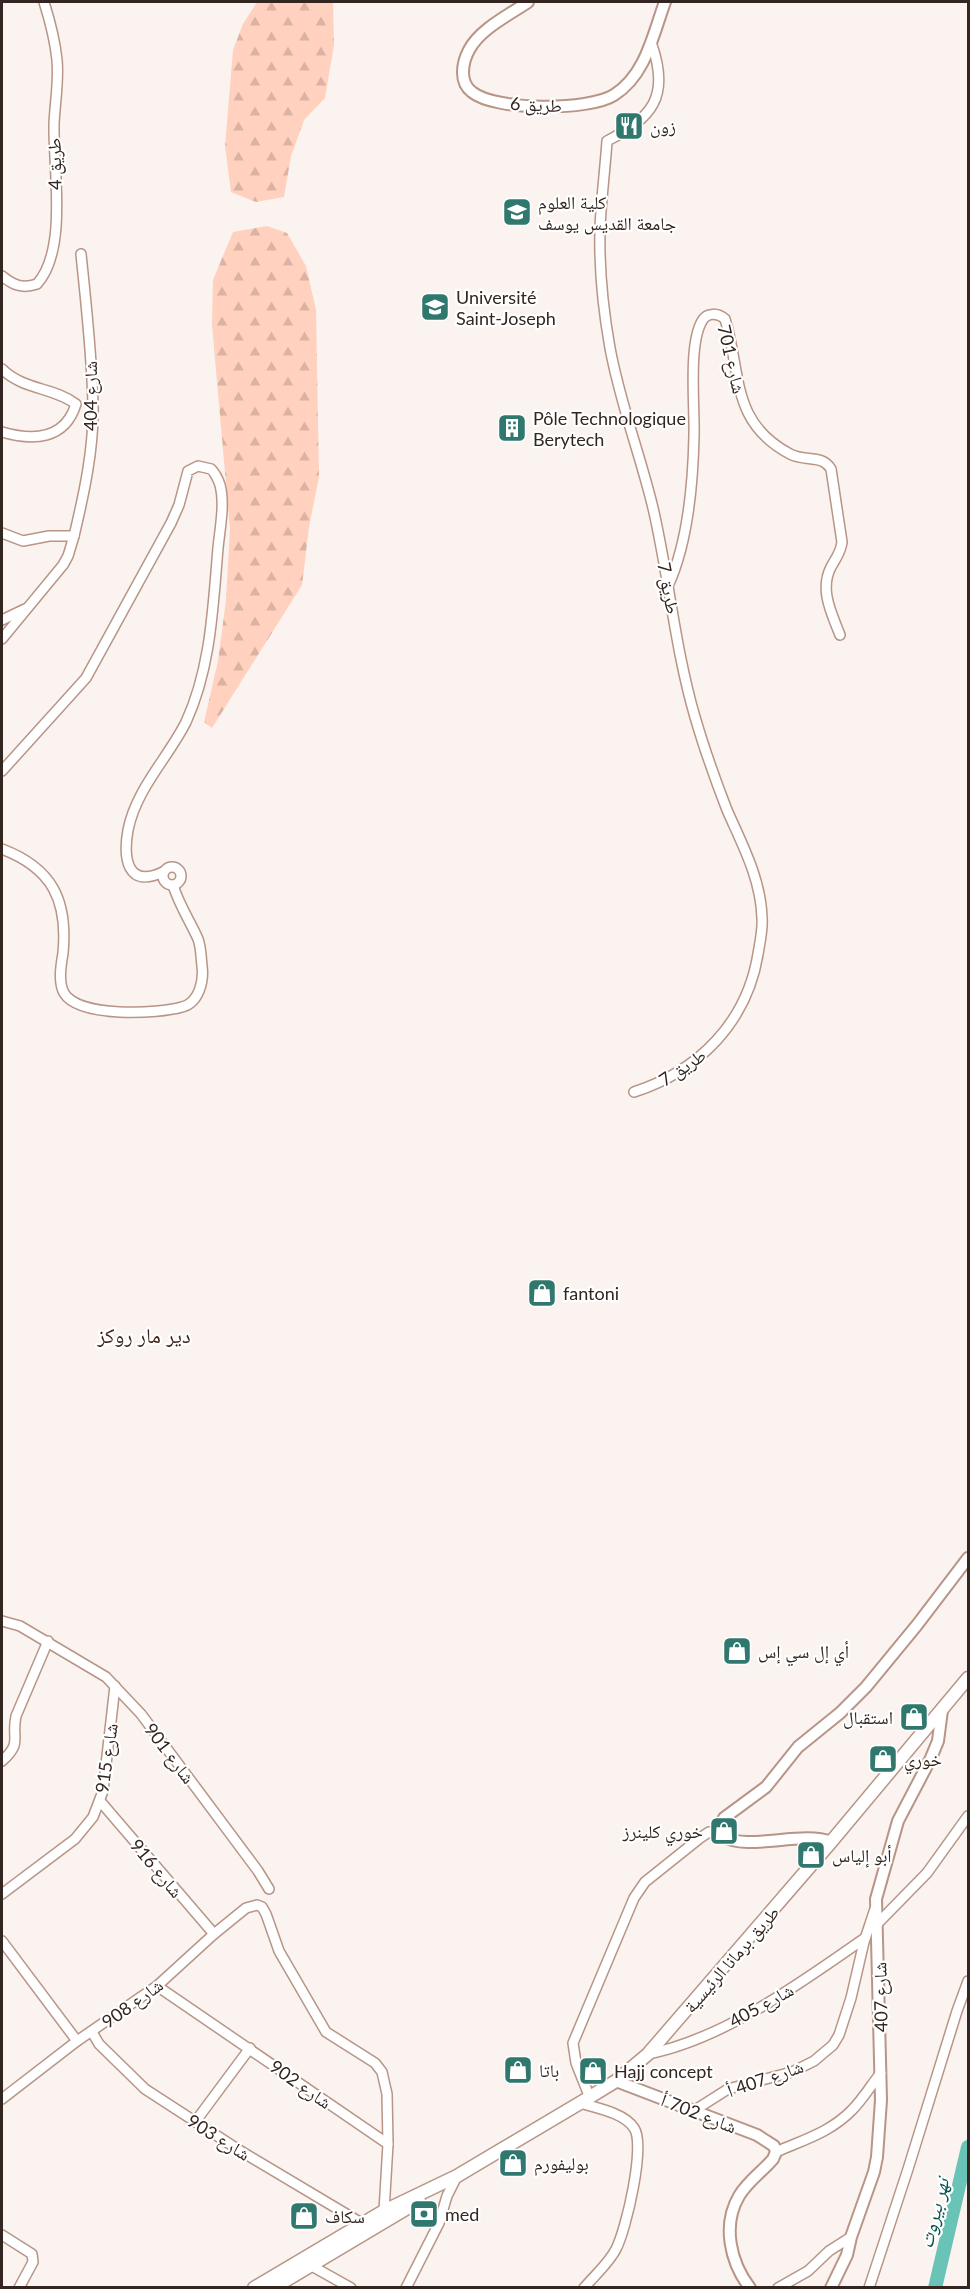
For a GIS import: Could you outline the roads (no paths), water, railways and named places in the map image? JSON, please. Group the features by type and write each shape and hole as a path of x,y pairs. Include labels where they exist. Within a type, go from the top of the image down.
{"main road":[{"name":"طريق برمانا الرئيسية","path":"444,2183 616,2081 648,2054 969,1678"},
{"path":"254,2288 384,2211 444,2183"},
{"path":"273,2288 389,2220 444,2183"}],"street":[{"name":"طريق 4","path":"2,276 12,284 22,287 37,284 49,265 53,248 57,67 53,36 44,2"},
{"name":"طريق 6","path":"528,2 485,33 468,51 463,73 465,83 474,94 506,103 567,106 593,103 614,95 622,88 652,45 665,2"},
{"name":"طريق 7","path":"634,1092 656,1085 678,1073 717,1041 728,1027 741,1008 751,986 763,919 753,870 717,785 694,714 653,507 620,394 602,291 600,233 607,141 643,119 654,105 659,73 652,45"},
{"name":"شارع 404","path":"74,536 90,447 93,407 81,254"},
{"name":"شارع 701","path":"668,586 679,561 685,530 694,436 696,339 702,320 706,316 717,315 725,319 738,388 749,417 756,426 790,454 798,458 821,459 827,462 831,470 843,542 831,568 826,593 840,635"},
{"path":"2,369 18,382 57,393 76,404 69,420 54,432 44,436 29,437 2,432"},
{"path":"2,771 86,678 171,524 179,505 188,471 198,466 211,469 220,484 221,507 212,630 205,661 185,723 134,809 127,838 127,860 138,877 145,879 174,867 181,872 180,881 173,885"},
{"path":"2,533 23,541 49,536 74,536 63,565 2,639"},
{"path":"2,620 27,608"},
{"path":"2,849 27,861 41,873 60,901 65,932 61,982 64,994 74,1003 89,1008 120,1012 166,1011 186,1006 196,997 204,976 199,941 177,898 173,885 166,882 163,873"},
{"path":"831,1842 817,1837 761,1841 732,1840 727,1839 720,1827 724,1818 766,1787 798,1747 840,1713 866,1687 969,1558"},
{"name":"شارع 901","path":"2,1621 20,1626 48,1641 106,1677 115,1686 151,1727 269,1889"},
{"path":"2,1761 14,1748 16,1716 48,1641"},
{"name":"شارع 915","path":"2,1894 75,1839 93,1817 100,1801 115,1686"},
{"name":"شارع 407","path":"831,2288 844,2262 876,2166 881,2100 876,1906 894,1833 906,1804 934,1751 940,1732 942,1710"},
{"name":"شارع 916","path":"100,1801 214,1934"},
{"path":"878,1923 927,1873 969,1816"},
{"path":"584,2288 608,2261 619,2243 640,2145 637,2132 628,2121 585,2100 573,2043 634,1898 645,1882 709,1832 721,1832"},
{"name":"شارع 908","path":"2,2099 77,2041 158,1986 246,1908 260,1906 269,1920 279,1951 326,2032 375,2063 382,2072 387,2094 388,2144"},
{"name":"شارع 407 أ","path":"695,2110 728,2089 792,2072 814,2061 833,2045 839,2035 851,1998 865,1938 876,1906"},
{"name":"شارع 405","path":"648,2054 683,2046 750,2013 805,1980 865,1938"},
{"path":"2,1941 77,2041"},
{"path":"869,2288 953,2024 969,1981"},
{"name":"شارع 902","path":"158,1986 388,2144"},
{"name":"شارع 903","path":"92,2032 99,2044 145,2089 363,2224"},
{"path":"195,2122 250,2048"},
{"path":"750,2288 739,2270 731,2249 732,2216 738,2197 750,2181 774,2159 776,2152 811,2138 837,2123 854,2108 880,2073"},
{"name":"شارع 702 أ","path":"616,2081 763,2138 774,2146 776,2152"},
{"path":"384,2211 388,2144"},
{"path":"406,2288 439,2223 447,2196 457,2176"},
{"path":"2,2235 32,2254 33,2262 20,2288"},
{"path":"778,2288 808,2271 829,2251 851,2237"},
{"path":"310,2265 351,2288"}],"waterway":[{"name":"نهر بيروت","path":"935,2288 968,2147"}],"place":[{"name":"زون","path":"629,126"},
{"name":"كلية العلوم جامعة القديس يوسف","path":"517,212"},
{"name":"Université Saint-Joseph","path":"435,307"},
{"name":"Pôle Technologique Berytech","path":"512,428"},
{"name":"fantoni","path":"542,1293"},
{"name":"أي إل سي إس","path":"737,1651"},
{"name":"استقبال","path":"914,1717"},
{"name":"خوري","path":"883,1759"},
{"name":"خوري كلينرز","path":"724,1831"},
{"name":"أبو إلياس","path":"811,1855"},
{"name":"باتا","path":"518,2070"},
{"name":"Hajj concept","path":"593,2071"},
{"name":"بوليفورم","path":"513,2163"},
{"name":"med","path":"424,2214"},
{"name":"سكاف","path":"304,2216"}],"district":[{"name":"دير مار روكز","path":"144,1334"}]}
